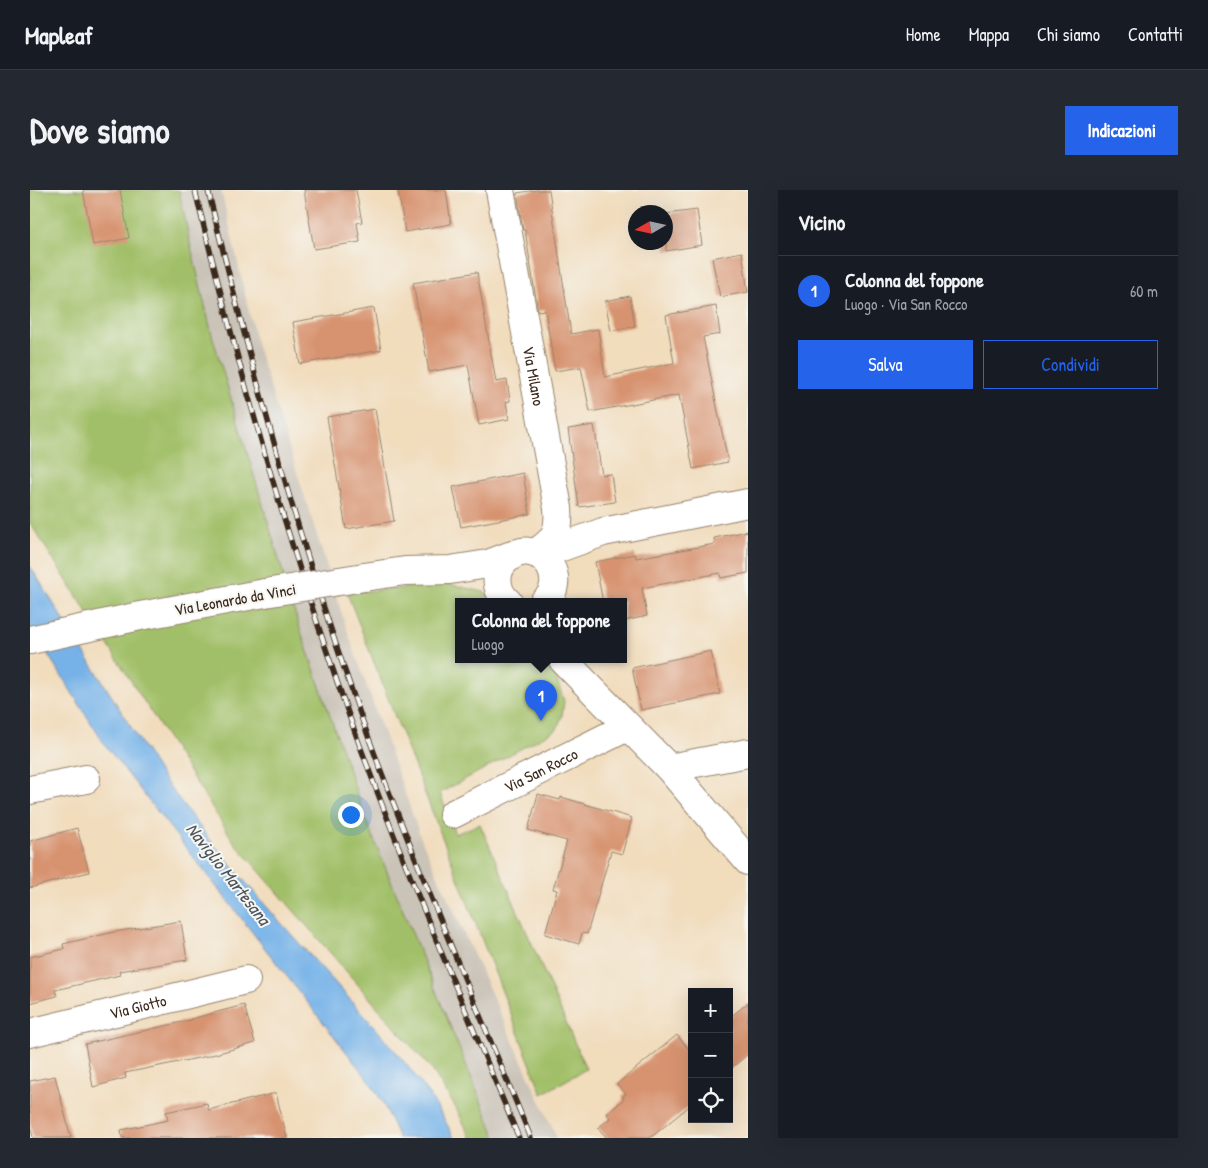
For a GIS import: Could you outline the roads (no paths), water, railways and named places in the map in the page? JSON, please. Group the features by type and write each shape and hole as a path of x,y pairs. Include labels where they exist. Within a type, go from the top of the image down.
{"street":[{"name":"Via Milano","path":"500,190 559,520 552,541 522,555"},
{"name":"Via Leonardo da Vinci","path":"30,640 140,616 364,576 405,571 441,571 488,564 560,548 603,532 748,503"},
{"path":"552,595 571,558 589,537"},
{"path":"504,598 497,585 498,574 503,563 522,555 542,556 551,566 555,577 552,595"},
{"name":"Via Leonardo da Vinci","path":"441,571 486,586 504,598"},
{"path":"566,663 669,768 748,861"},
{"path":"581,663 594,693"},
{"name":"Via San Rocco","path":"454,814 627,727"},
{"path":"669,768 748,753"},
{"path":"30,790 86,779"},
{"name":"Via Giotto","path":"30,1034 246,980"}],"water":[{"name":"Naviglio Martesana","path":"30,566 161,775 181,803 247,884 402,1059 430,1097 454,1138 399,1138 383,1103 370,1082 105,745 30,626"}],"railway":[{"path":"195,190 256,424 328,655 395,838 519,1138"},
{"path":"208,190 266,415 334,638 403,829 531,1138"}],"place":[{"name":"Colonna del foppone","path":"541,721"}]}
